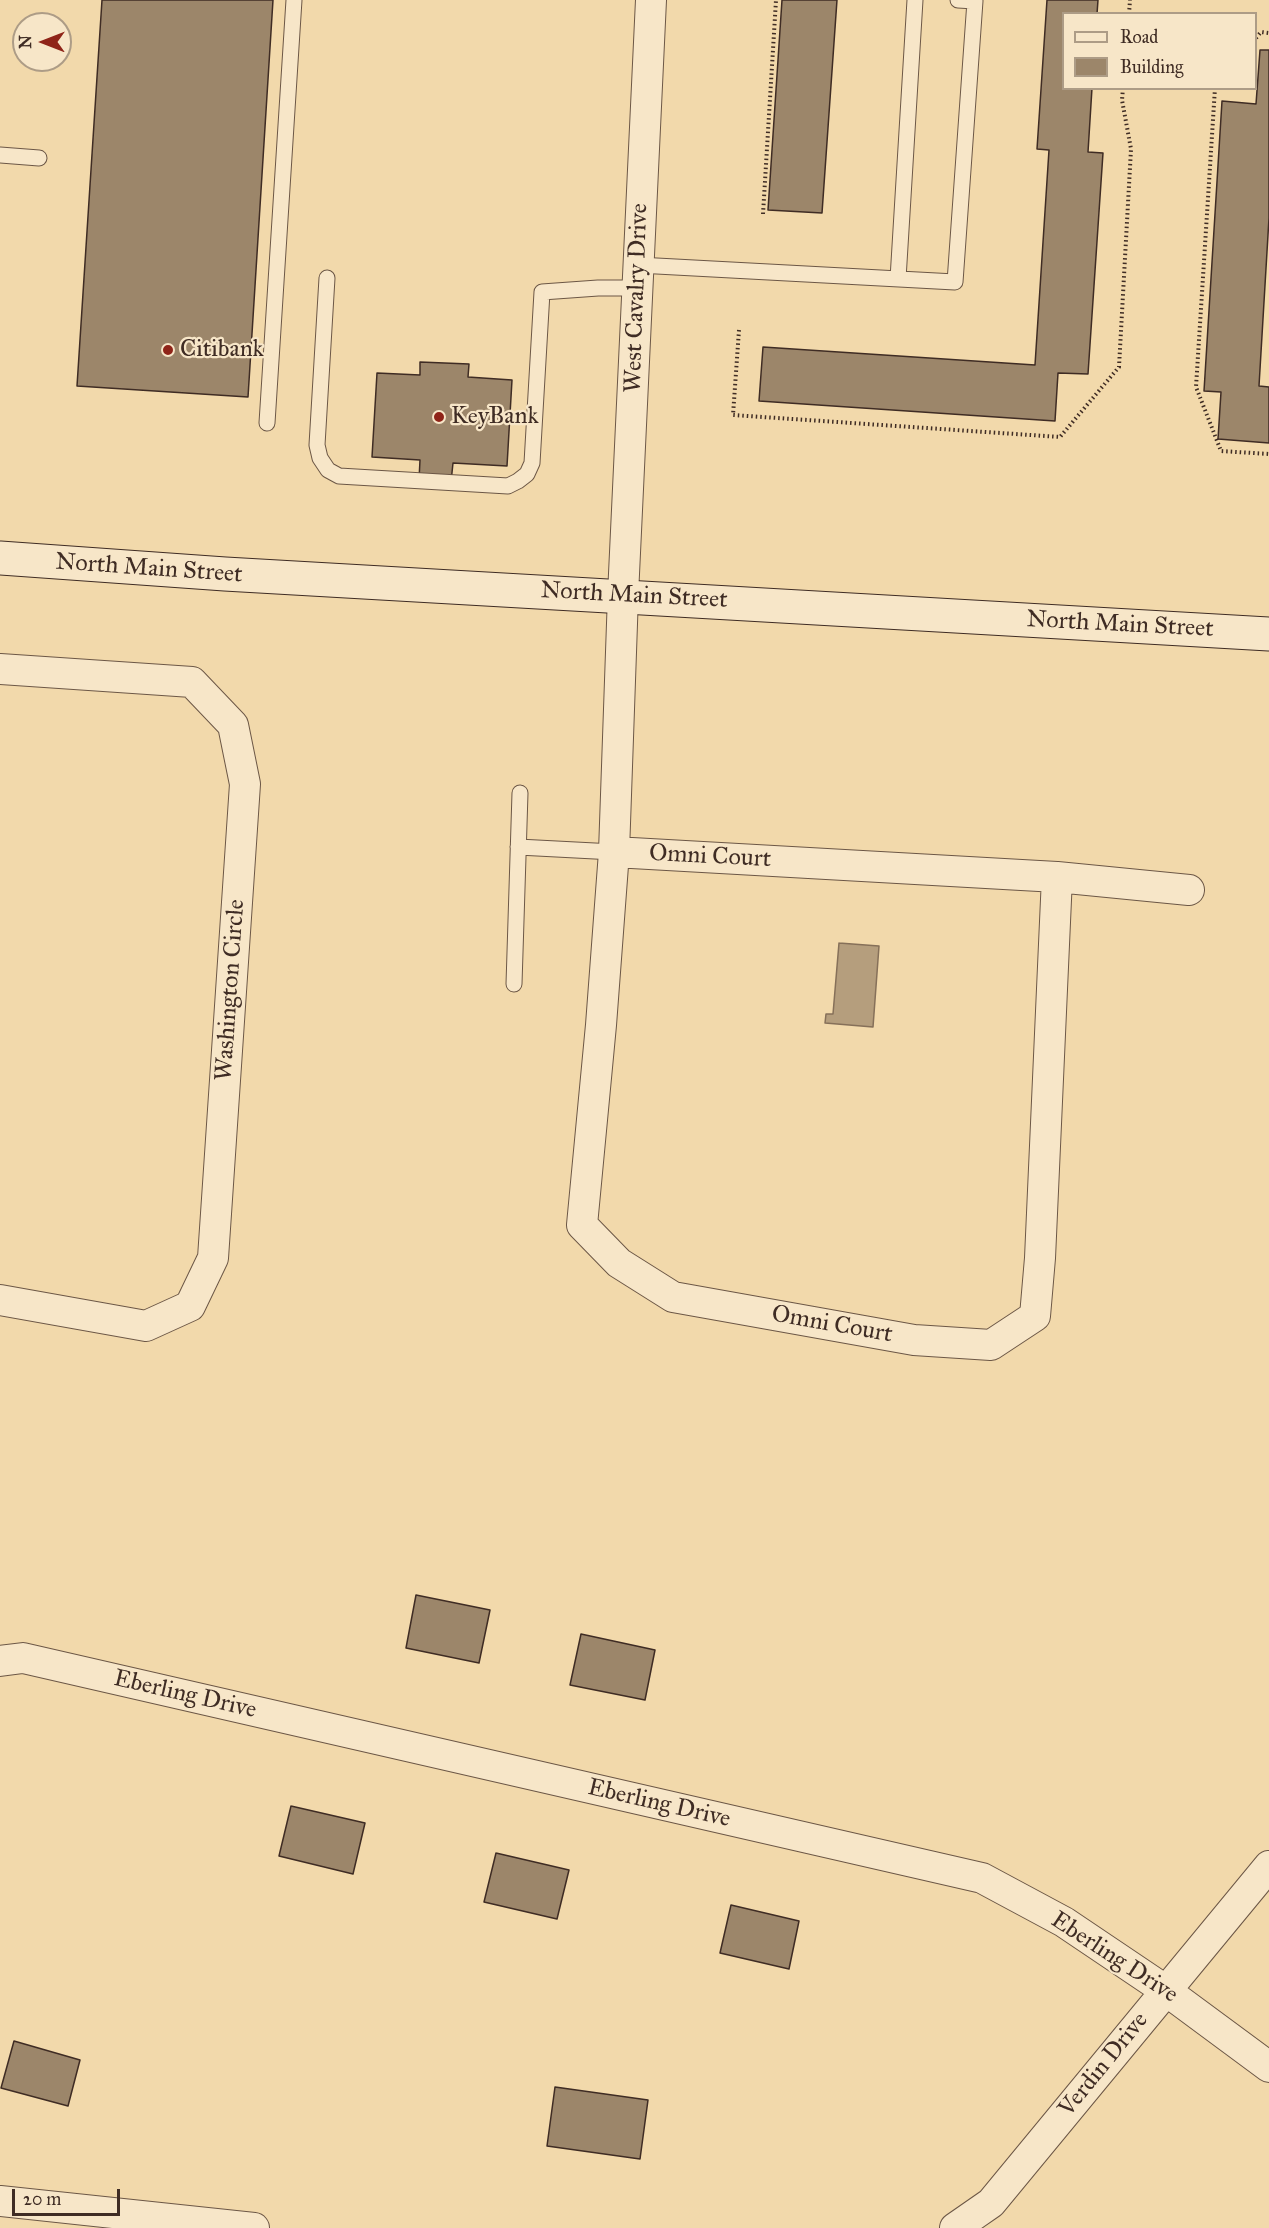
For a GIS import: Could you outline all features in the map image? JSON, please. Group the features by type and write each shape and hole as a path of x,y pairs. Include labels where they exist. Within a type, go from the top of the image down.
{"street":[{"name":"West Cavalry Drive","path":"623,595 651,0"},
{"name":"North Main Street","path":"0,558 225,574 623,595 1269,634"},
{"name":"Omni Court","path":"623,595 614,852 601,1025 582,1225 620,1263 673,1297 914,1340 991,1345 1035,1316 1040,1258 1057,877"},
{"name":"Washington Circle","path":"0,669 192,682 233,724 245,784 213,1258 189,1306 146,1326 0,1300"},
{"name":"Omni Court","path":"614,852 1057,877 1189,890"},
{"name":"Eberling Drive","path":"0,1660 23,1658 982,1878 1064,1922 1165,1990 1269,2067"},
{"name":"Verdin Drive","path":"955,2228 991,2203 1269,1866"},
{"path":"0,2201 254,2228"}],"lane":[{"path":"267,423 294,0"},
{"path":"898,279 915,0"},
{"path":"327,278 317,445 320,458 328,470 339,476 508,486 527,474 532,463 542,292 598,288 638,277 898,279 956,282 975,1 958,0"},
{"path":"0,155 39,158"},
{"path":"514,984 520,793"},
{"path":"518,847 614,852"}],"path":[{"path":"763,214 776,0"},
{"path":"739,330 733,415 1059,437 1119,367 1131,149 1122,100 1123,90"},
{"path":"1215,90 1196,387 1221,451 1269,454"}],"shaded area":[{"path":"839,943 879,946 873,1027 825,1023 826,1014 833,1014"}],"building":[{"path":"102,0 273,0 248,397 77,386"},
{"path":"782,0 837,0 822,213 768,210"},
{"path":"1047,0 1098,0 1097,12 1062,12 1062,90 1092,90 1088,152 1103,153 1088,374 1058,373 1055,421 759,401 763,347 1035,365 1049,150 1037,149"},
{"path":"1260,50 1269,50 1269,218 1259,386 1269,387 1269,443 1218,439 1221,392 1204,391 1222,101 1256,104"},
{"path":"420,362 469,364 468,377 512,380 507,466 453,463 451,482 419,480 420,460 372,457 377,373 420,375"},
{"path":"416,1595 490,1610 479,1663 406,1648"},
{"path":"581,1634 655,1650 645,1700 570,1685"},
{"path":"291,1806 365,1823 353,1874 279,1856"},
{"path":"496,1853 569,1870 557,1919 484,1902"},
{"path":"731,1905 799,1921 789,1969 720,1953"},
{"path":"14,2041 80,2060 68,2106 1,2088"},
{"path":"555,2087 648,2100 640,2159 547,2146"}],"place":[{"name":"Citibank","path":"168,350"},
{"name":"KeyBank","path":"439,417"}]}
